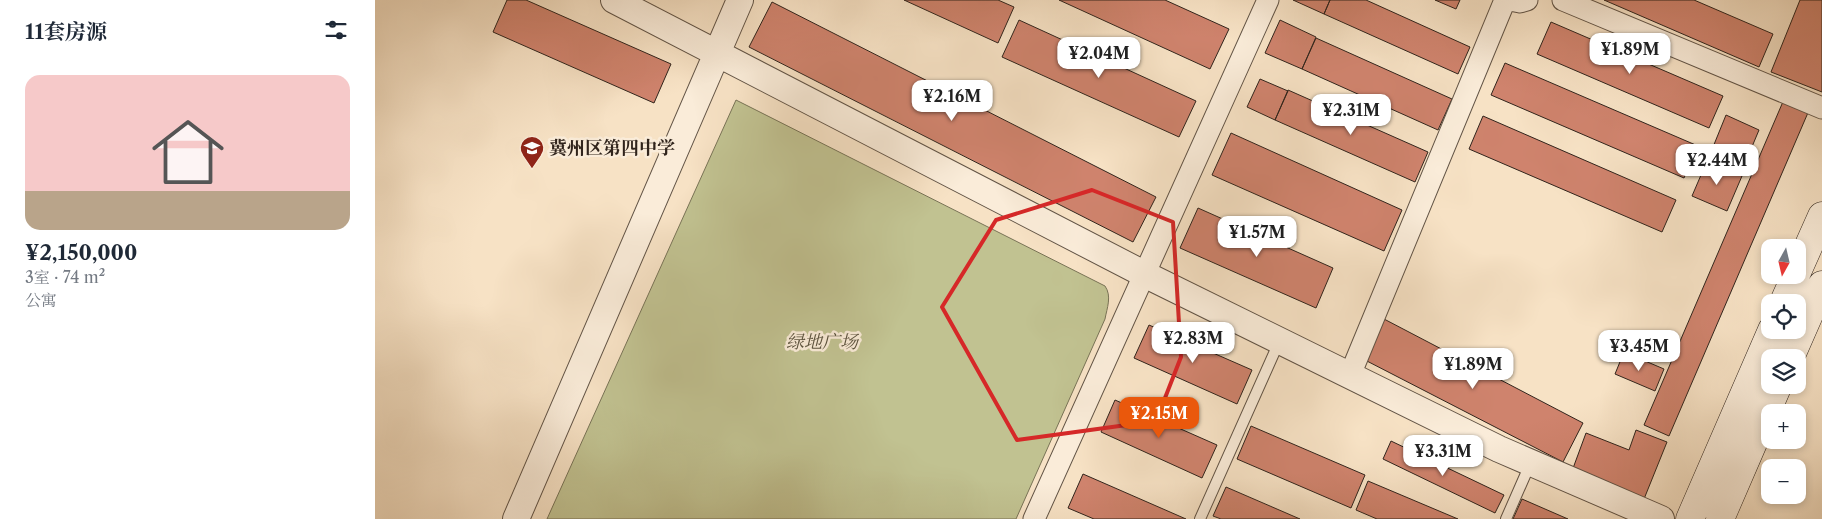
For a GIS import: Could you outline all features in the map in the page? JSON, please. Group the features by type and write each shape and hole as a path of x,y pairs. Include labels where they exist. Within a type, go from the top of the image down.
{"main road":[{"path":"1806,253 1822,216"},
{"path":"1794,349 1822,285"},
{"path":"1690,519 1769,339"},
{"path":"1720,519 1774,394"}],"street":[{"path":"614,0 1144,274 1491,444 1661,519"},
{"path":"516,519 740,0"},
{"path":"1034,519 1268,0"},
{"path":"1349,375 1505,0"},
{"path":"1510,0 1520,2 1527,0"},
{"path":"1563,0 1822,108"}],"lane":[{"path":"1200,519 1279,340"},
{"path":"1507,519 1531,462"}],"highlighted area":[{"path":"1092,190 1173,222 1181,357 1156,421 1017,440 942,307 996,220"}],"green space":[{"name":"绿地广场","path":"736,100 1105,286 1109,298 1105,319 1016,519 547,519"}],"building":[{"path":"507,0 526,0 671,64 654,103 493,32"},
{"path":"904,0 998,0 1014,7 998,43"},
{"path":"1059,0 1165,0 1229,29 1210,69"},
{"path":"1293,0 1330,0 1324,14"},
{"path":"1330,0 1366,0 1470,47 1458,74 1324,14"},
{"path":"1435,0 1460,0 1456,9"},
{"path":"1604,0 1694,0 1773,34 1759,67"},
{"path":"1800,0 1822,0 1822,92 1771,72"},
{"path":"772,2 1156,197 1133,242 749,47"},
{"path":"1019,20 1196,101 1179,137 1002,57"},
{"path":"1280,20 1316,37 1302,69 1265,53"},
{"path":"1551,22 1723,96 1709,128 1537,54"},
{"path":"1316,38 1452,99 1438,130 1302,69"},
{"path":"1505,63 1698,146 1684,178 1491,95"},
{"path":"1260,79 1288,91 1275,120 1247,107"},
{"path":"1288,90 1428,152 1415,182 1275,120"},
{"path":"1785,97 1810,108 1669,436 1644,425"},
{"path":"1726,115 1759,130 1746,161 1713,147"},
{"path":"1483,116 1676,200 1662,232 1469,149"},
{"path":"1231,133 1402,210 1384,251 1212,175"},
{"path":"1707,161 1742,176 1727,211 1692,196"},
{"path":"1198,208 1333,268 1316,308 1180,248"},
{"path":"1384,319 1583,423 1563,462 1363,359"},
{"path":"1149,325 1252,370 1237,404 1134,358"},
{"path":"1624,352 1664,369 1655,391 1615,374"},
{"path":"1115,400 1217,445 1202,478 1101,432"},
{"path":"1251,426 1365,475 1351,508 1237,459"},
{"path":"1636,430 1667,442 1644,499 1572,471 1586,433 1629,450"},
{"path":"1391,441 1504,495 1495,513 1383,459"},
{"path":"1083,474 1186,519 1094,519 1068,508"},
{"path":"1368,481 1458,519 1377,519 1356,510"},
{"path":"1226,487 1300,519 1221,519 1213,516"},
{"path":"1522,499 1568,519 1513,519"}],"place":[{"name":"冀州区第四中学","path":"532,169"}]}
